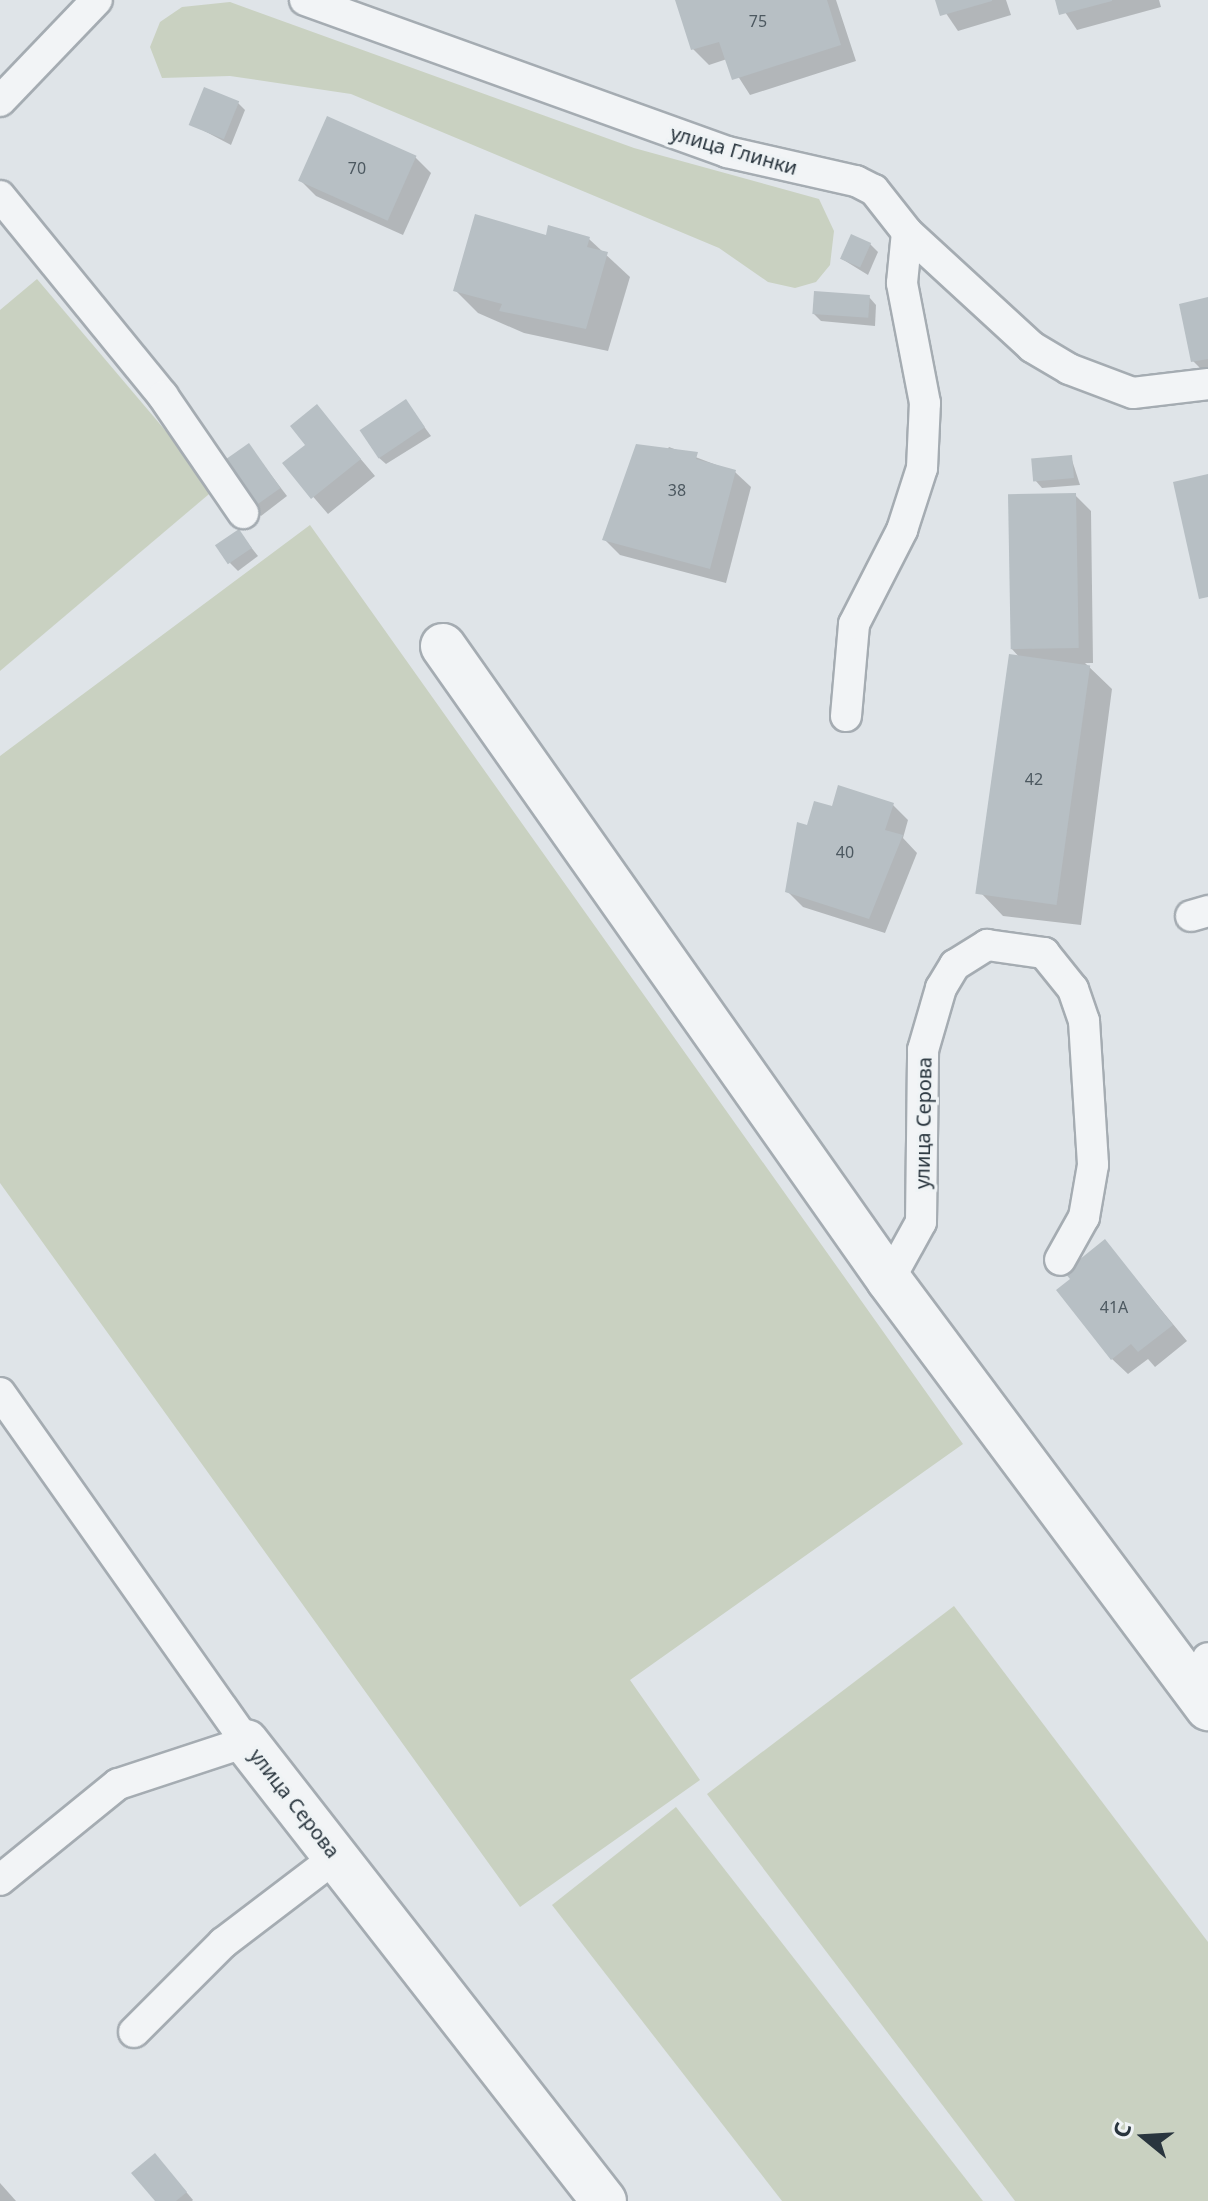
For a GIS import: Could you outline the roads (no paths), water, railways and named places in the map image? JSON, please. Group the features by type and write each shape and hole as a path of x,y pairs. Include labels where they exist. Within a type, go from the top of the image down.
{"street":[{"path":"443,646 889,1280 1205,1686"},
{"name":"улица Серова","path":"246,1742 604,2201"}],"lane":[{"path":"0,101 97,0"},
{"name":"улица Глинки","path":"305,0 727,152 856,181 874,190 907,232 1032,347 1105,388 1133,393 1208,384"},
{"path":"0,196 163,396 243,513"},
{"path":"846,716 854,624 902,530 922,468 925,403 902,283 907,232"},
{"name":"улица Серова","path":"889,1280 921,1222 923,1050 941,988 955,965 987,945 1044,953 1073,989 1089,1068 1093,1165 1084,1217 1060,1260"},
{"name":"улица Серова","path":"5,1410 246,1742"},
{"path":"0,1880 118,1784 246,1742"},
{"path":"134,2032 223,1943 337,1856"}]}
